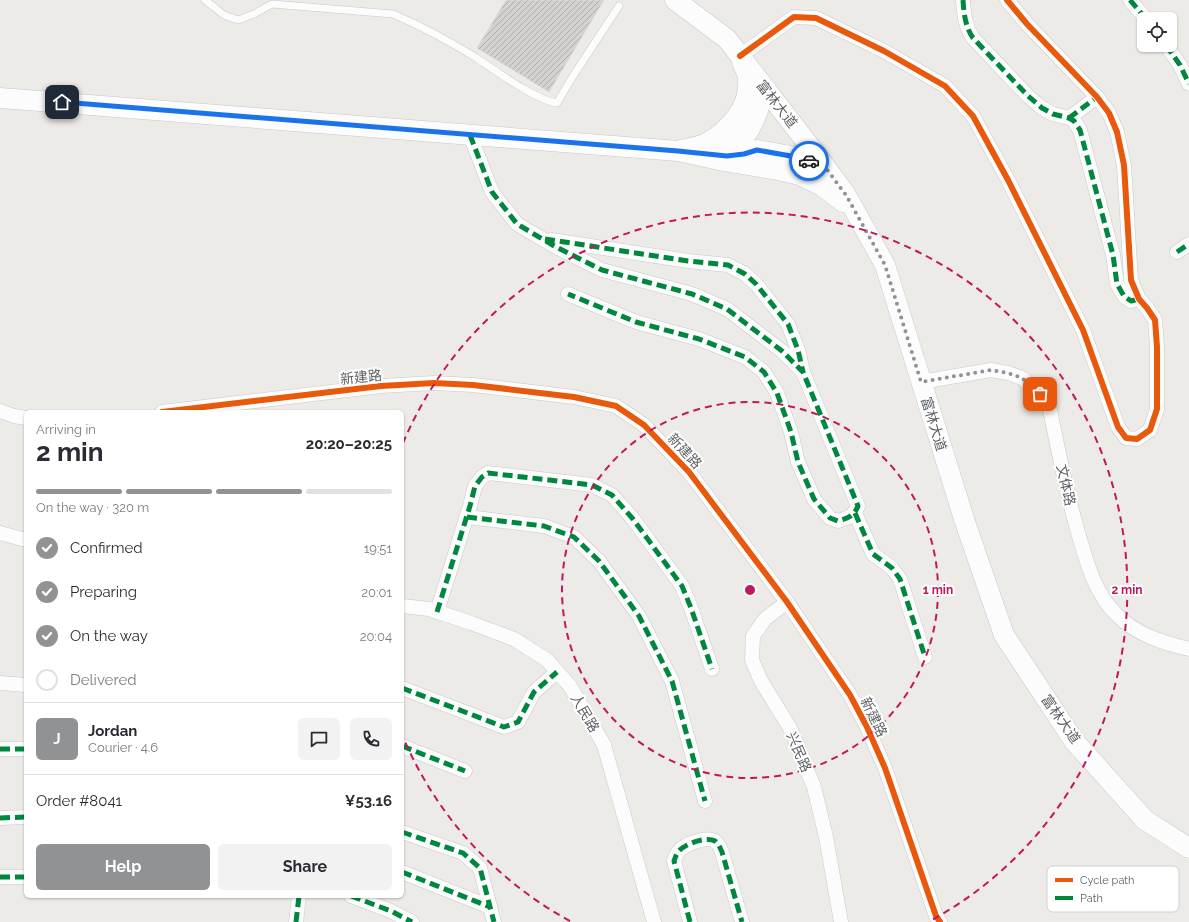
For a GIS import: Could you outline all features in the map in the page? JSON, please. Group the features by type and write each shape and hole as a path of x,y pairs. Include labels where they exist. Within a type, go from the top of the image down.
{"main road":[{"name":"富林大道","path":"675,0 727,39 846,195 885,265 965,522 1004,635 1074,740 1145,820 1189,848"},
{"path":"679,151 703,145 716,138 730,127 739,116 747,95 748,79 740,56"},
{"path":"0,98 717,153 730,149 740,142 754,119 761,100 762,84"},
{"path":"679,151 727,156 744,154 757,150 802,158 825,167"},
{"path":"679,151 800,175 822,186 842,202 861,222"}],"street":[{"path":"963,0 965,21 973,38 1028,96 1053,114 1068,118 1074,122 1080,130 1113,255 1117,284 1124,296 1131,301 1139,299"},
{"path":"740,56 794,17 816,18 884,51 944,86 973,116 1008,180 1083,330 1118,428 1126,438 1137,439 1150,430 1157,409 1157,347 1154,320 1147,308 1139,299 1131,280 1124,165 1114,126 1109,113 1097,97 1027,24 1007,0"},
{"path":"1130,0 1140,12"},
{"path":"1171,52 1177,60 1189,84"},
{"path":"1068,118 1097,97"},
{"path":"470,135 492,192 517,224 556,247 602,270 692,294 727,309 782,351 803,372"},
{"path":"541,238 680,260 728,265 745,274 756,284 788,324 798,350 803,372 858,506 855,513 848,518 838,521 830,518 814,498 798,462 791,432 778,393 764,372 745,357 699,338 636,322 568,294"},
{"name":"文体路","path":"921,382 991,370 1008,373 1022,378 1046,400 1050,410 1067,491 1089,570 1098,590 1115,614 1129,625 1147,636 1189,649"},
{"name":"新建路","path":"179,410 381,386 434,384 473,385 566,396 616,406 644,425 688,472 787,602 850,695 867,727 885,768 933,908 940,922"},
{"path":"0,411 24,418"},
{"path":"437,612 467,517 475,486 488,473 592,486 612,495 633,520 682,586 712,669"},
{"path":"855,513 873,554 892,568 900,579 925,657"},
{"path":"467,517 544,526 574,537 599,561 639,616 672,681 706,800"},
{"path":"0,533 24,539"},
{"name":"兴民路","path":"787,602 766,619 753,636 752,660 760,681 790,728 814,787 826,837 841,922"},
{"name":"人民路","path":"404,606 437,612 514,639 547,660 570,686 604,745 654,922"},
{"path":"404,689 504,727 518,722 534,692 557,672"},
{"path":"0,683 24,685"},
{"path":"404,747 465,771"},
{"path":"0,749 24,749"},
{"path":"0,818 24,817"},
{"path":"404,833 463,853 480,868 494,922"},
{"path":"690,922 674,861 677,853 684,847 710,839 717,842 722,852 742,922"},
{"path":"404,873 490,907"},
{"path":"0,878 24,877"},
{"path":"296,922 298,898"},
{"path":"356,898 391,911 412,922"}],"lane":[{"path":"205,0 224,15 238,20 254,14 272,4 393,14 411,22 473,56 537,96 549,102 557,103 619,6"}],"building":[{"path":"506,0 604,0 549,92 477,48"}],"marked path":[{"path":"963,0 964,15 973,38 1028,96 1042,108 1053,114 1069,118 1074,121 1080,130 1113,255 1117,284 1124,296 1131,301 1139,299"},
{"path":"1130,0 1140,12"},
{"path":"1171,52 1180,65 1189,84"},
{"path":"1069,118 1097,97"},
{"path":"470,135 492,192 517,224 556,247 602,270 692,294 727,309 782,351 803,372 858,506 855,512 848,518 838,521 830,518 814,499 798,462 791,432 777,393 764,372 745,357 699,339 636,322 568,294"},
{"path":"545,239 688,261 728,265 745,274 756,284 788,324 798,350 803,372"},
{"path":"1177,252 1189,244"},
{"path":"437,612 475,486 482,477 488,473 592,485 612,495 633,519 682,586 712,669"},
{"path":"855,513 873,554 892,568 900,579 925,657"},
{"path":"467,517 544,526 574,537 599,561 639,616 672,681 705,801"},
{"path":"404,689 504,727 518,722 534,692 557,672"},
{"path":"404,747 465,771"},
{"path":"0,749 24,749"},
{"path":"0,818 24,817"},
{"path":"404,833 463,853 480,868 494,922"},
{"path":"690,922 674,861 678,852 685,846 706,839 715,841 722,852 742,922"},
{"path":"404,873 490,907"},
{"path":"0,877 24,877"},
{"path":"296,922 299,898"},
{"path":"356,898 391,911 412,922"}],"cycle path":[{"path":"740,56 794,17 816,18 884,51 945,86 973,116 1008,180 1083,330 1118,427 1126,438 1137,439 1150,430 1157,409 1157,347 1155,320 1139,299 1131,280 1124,165 1117,132 1109,113 1097,97 1027,24 1007,0"},
{"path":"179,410 381,386 434,383 473,385 574,397 616,406 644,425 689,472 787,602 850,695 867,727 885,768 936,916 940,922"}],"way so far":[{"path":"809,161 825,167 846,195 885,265 921,382 991,370 1008,373 1022,378 1040,394"}],"route":[{"path":"62,102 727,156 744,154 757,150 802,158 809,161"}]}
